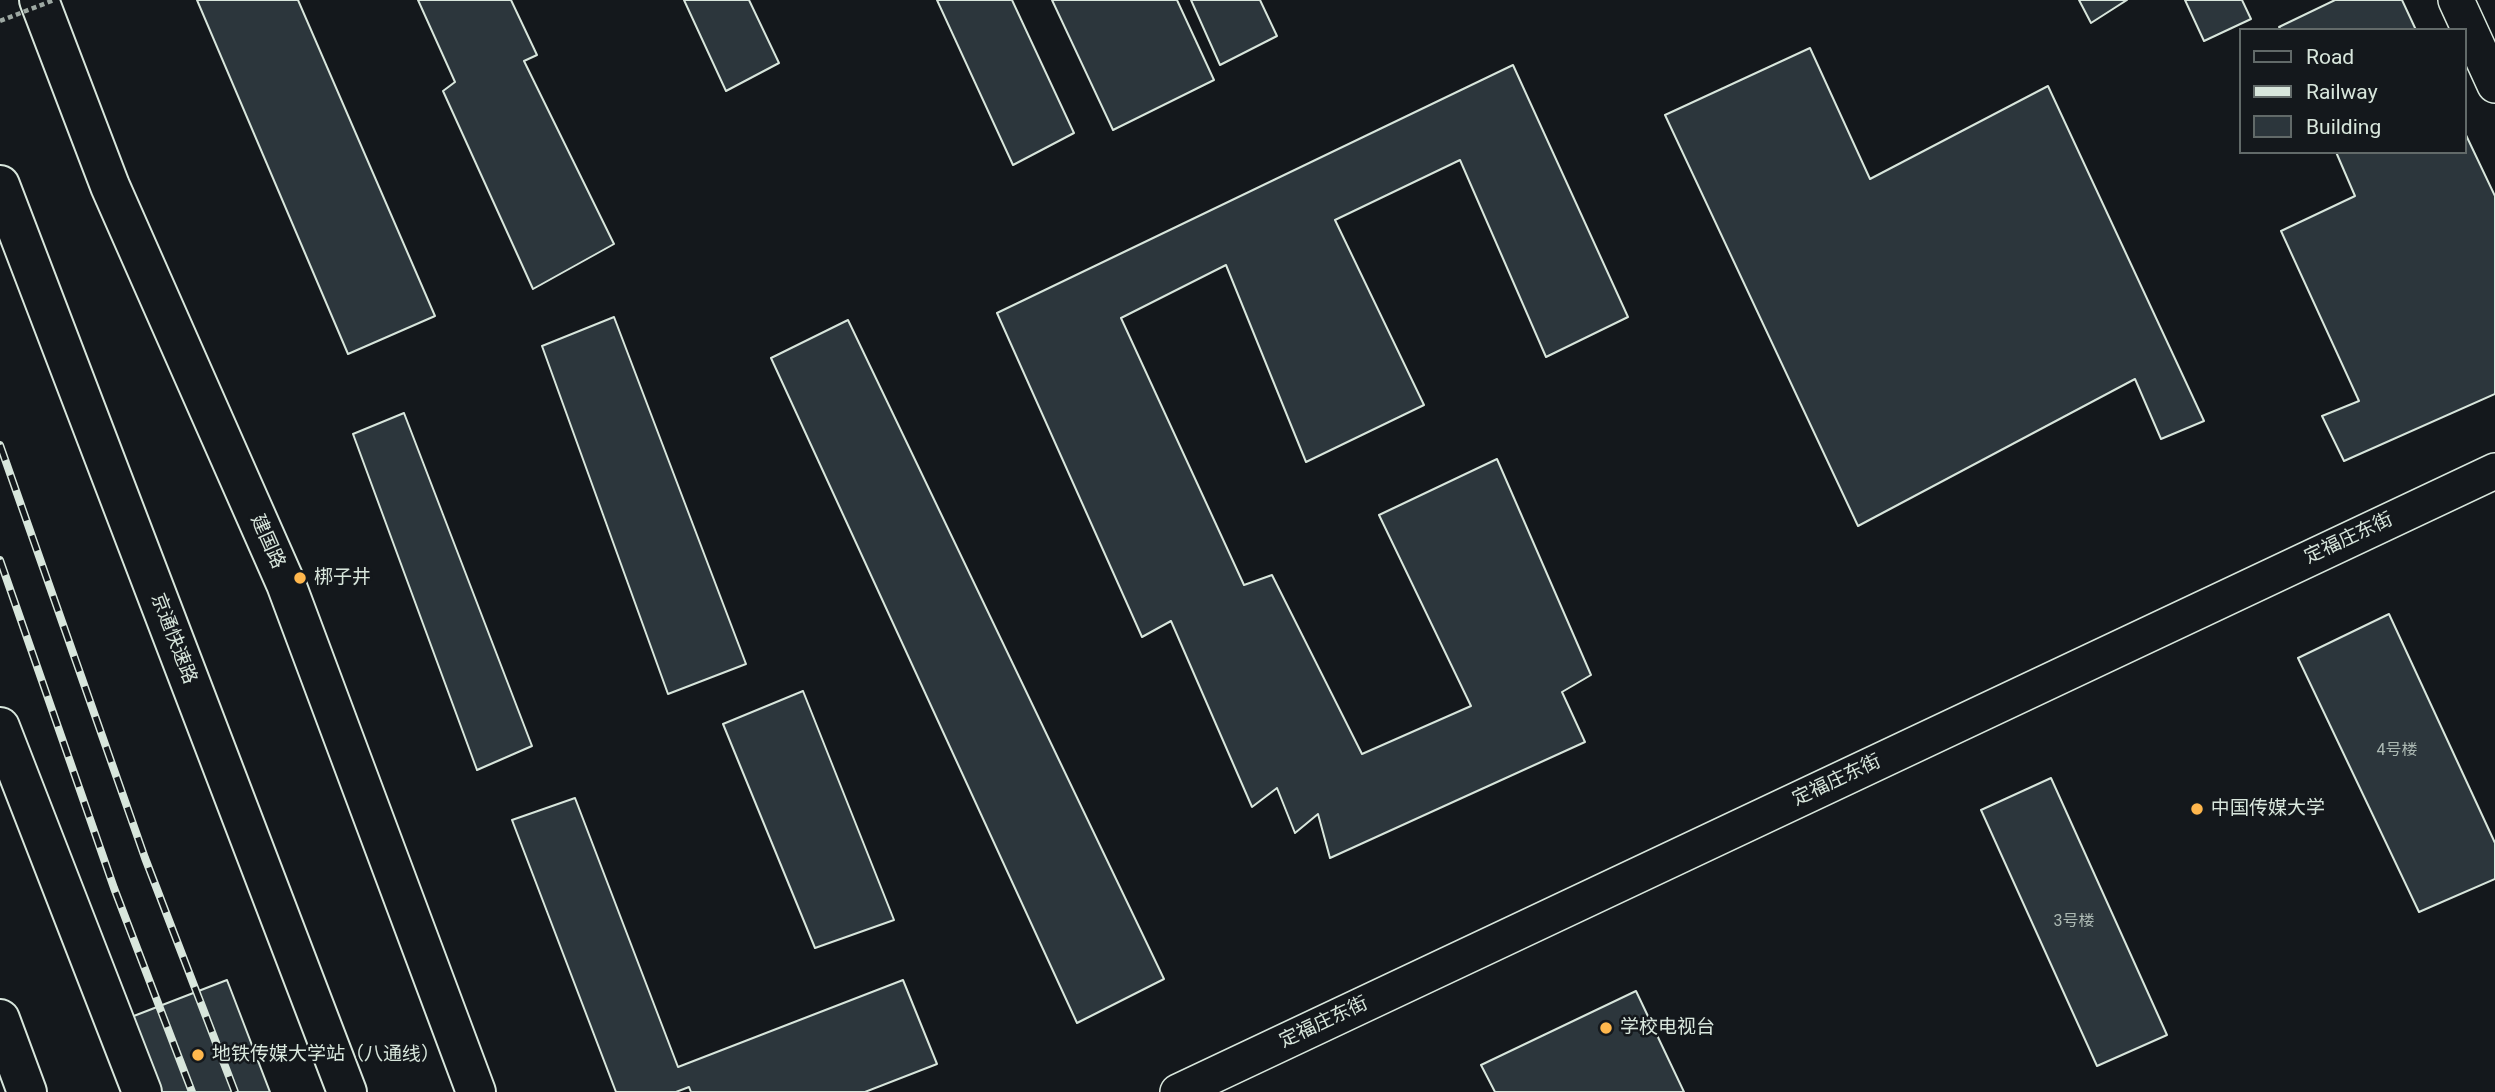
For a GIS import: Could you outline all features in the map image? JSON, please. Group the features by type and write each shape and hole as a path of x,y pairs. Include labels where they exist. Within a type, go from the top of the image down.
{"main road":[{"name":"建国路","path":"39,0 110,186 286,584 476,1092"},
{"name":"京通快速路","path":"0,186 347,1092"},
{"path":"0,727 142,1092"},
{"path":"0,1019 27,1092"}],"street":[{"path":"2456,0 2495,85"},
{"name":"定福庄东街","path":"1178,1092 2495,471"}],"path":[{"path":"0,21 54,0"}],"building":[{"path":"197,0 298,0 435,316 348,354"},
{"path":"418,0 511,0 537,55 524,61 614,244 533,289 443,91 455,82"},
{"path":"684,0 749,0 779,63 726,91"},
{"path":"937,0 1012,0 1074,133 1013,165"},
{"path":"1052,0 1177,0 1214,80 1113,130"},
{"path":"1191,0 1260,0 1277,36 1220,65"},
{"path":"2079,0 2127,0 2091,23"},
{"path":"2185,0 2242,0 2251,19 2204,41"},
{"path":"2335,0 2402,0 2415,28 2280,28"},
{"path":"1810,48 1870,179 2048,86 2204,421 2161,439 2135,379 1858,526 1665,115"},
{"path":"1513,65 1628,317 1546,357 1460,160 1335,220 1424,405 1306,462 1226,265 1121,318 1244,585 1272,575 1362,754 1471,706 1379,515 1497,459 1591,675 1562,692 1585,742 1330,858 1318,814 1295,833 1277,788 1252,807 1171,621 1142,637 997,313"},
{"path":"2467,137 2495,196 2495,394 2344,461 2322,416 2359,401 2281,231 2355,196 2337,154 2467,154"},
{"path":"614,317 746,664 668,694 542,346"},
{"path":"848,320 1164,979 1077,1023 771,358"},
{"path":"404,413 532,746 477,770 353,434"},
{"path":"2389,614 2495,843 2495,879 2419,912 2298,658"},
{"path":"803,691 894,920 815,948 723,724"},
{"path":"2051,778 2167,1035 2097,1066 1981,810"},
{"path":"575,798 678,1067 903,980 937,1064 865,1092 691,1092 689,1087 676,1092 616,1092 512,820"},
{"name":"地铁传媒大学站（八通线）","path":"227,980 270,1092 154,1092 126,1019"},
{"name":"学校电视台","path":"1636,991 1684,1092 1495,1092 1481,1065"}],"railway":[{"path":"0,445 145,858 235,1092"},
{"path":"0,560 114,888 192,1092"}],"place":[{"name":"梆子井","path":"300,578"},
{"name":"中国传媒大学","path":"2197,809"},
{"name":"学校电视台","path":"1606,1028"},
{"name":"地铁传媒大学站（八通线）","path":"198,1055"}]}
